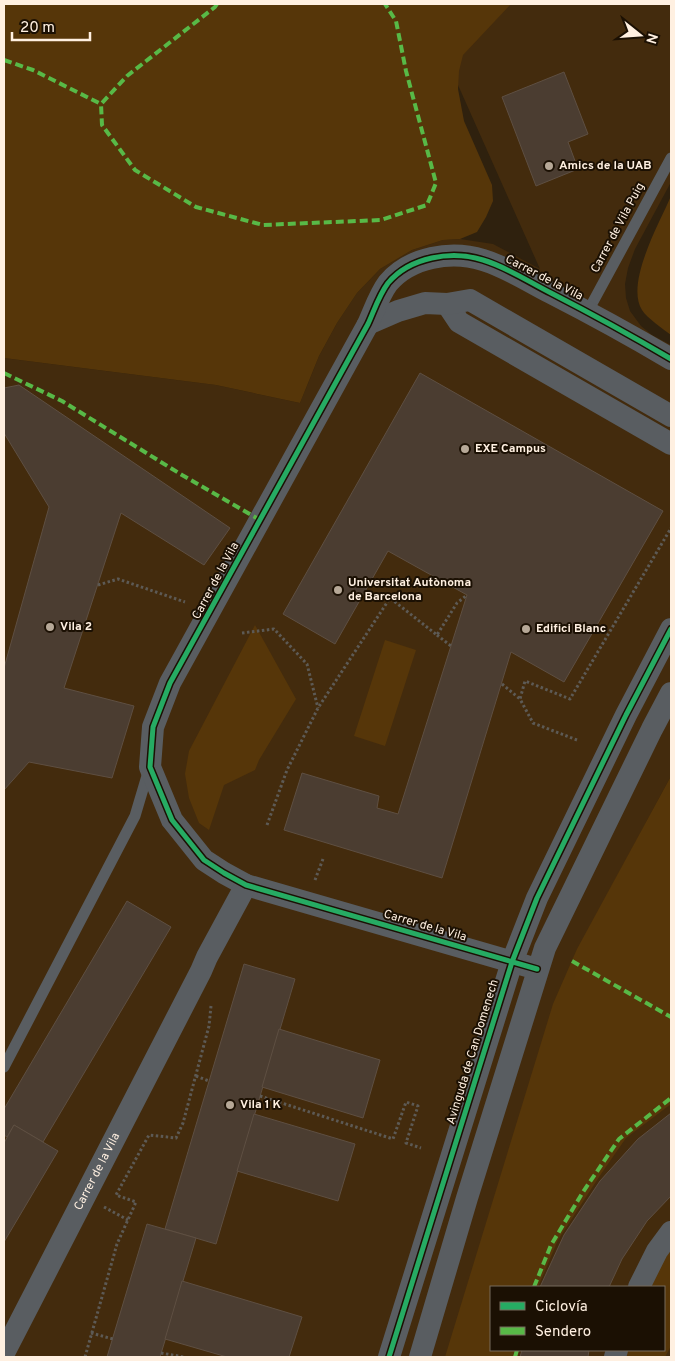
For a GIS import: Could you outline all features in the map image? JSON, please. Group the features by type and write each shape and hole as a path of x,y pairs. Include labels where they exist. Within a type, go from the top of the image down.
{"street":[{"name":"Carrer de la Vila","path":"537,969 246,885 224,874 204,860 172,820 150,767 153,727 170,683 368,324 377,303 388,283 404,270 425,259 452,255 482,259 588,311 671,359"},
{"path":"368,324 398,311 425,303 447,304 470,300 671,416"},
{"path":"447,304 458,322 671,444"},
{"name":"Avinguda de Can Domenech","path":"389,1357 512,962 537,898 626,715 671,629"},
{"path":"420,1357 537,969 554,927 671,693"},
{"name":"Carrer de la Vila","path":"4,1353 207,957 246,885"},
{"path":"639,1286 657,1250 671,1232"}],"lane":[{"name":"Carrer de Vila Puig","path":"588,311 671,158"},
{"name":"Carrer de la Vila","path":"4,1067 135,816 150,767"}],"path":[{"path":"520,699 525,681 570,699 671,528"},
{"path":"98,585 118,579 185,602"},
{"path":"437,635 457,603 467,595"},
{"path":"266,825 287,770 318,708 390,598 451,646"},
{"path":"242,633 274,629 307,664 318,708"},
{"path":"502,684 520,699 533,723 577,740"},
{"path":"314,883 322,859"},
{"path":"85,1357 117,1244 136,1202 116,1194 149,1135 176,1138 183,1123 209,1026 212,999"},
{"path":"196,1076 209,1081"},
{"path":"260,1096 393,1139 406,1102 418,1106 406,1143 421,1148"},
{"path":"102,1206 128,1220"},
{"path":"92,1333 112,1339"},
{"path":"161,1353 184,1357"}],"shaded area":[{"path":"4,4 511,4 463,55 459,71 458,89 464,121 492,185 493,201 477,232 460,239 443,240 412,250 380,269 357,293 337,323 319,356 300,403 216,385 4,358"},
{"name":"Universitat Autònoma de Barcelona","path":"509,4 671,4 671,182 635,249 628,268 625,284 626,298 630,311 641,326 652,335 671,345 671,776 578,949 671,1000 671,1357 4,1357 4,358 216,385 300,403 319,356 337,323 357,293 380,269 412,250 443,240 460,239 493,244 540,269 450,67"},
{"path":"671,196 671,335 651,320 642,310 638,298 638,284 646,253"},
{"path":"255,625 296,699 259,760 255,770 224,785 209,830 199,823 189,798 185,774 189,751"},
{"path":"385,640 416,650 385,746 354,736"},
{"path":"671,776 671,1104 626,1138 558,1240 538,1286 490,1286 490,1351 519,1351 518,1357 445,1357 553,1004 577,949"},
{"path":"671,1245 671,1346 665,1357 622,1357 624,1351 665,1351 665,1286 646,1286"}],"building":[{"path":"564,72 588,134 568,142 578,169 536,186 502,97"},
{"name":"Edifici Blanc","path":"420,373 663,511 564,682 511,652 442,878 284,830 302,773 379,796 377,808 398,814 467,595 388,551 335,644 283,614"},
{"name":"Vila 2","path":"19,385 230,528 204,565 121,513 64,688 134,706 112,778 29,762 4,790 4,668 49,507 4,433 4,388"},
{"path":"127,901 171,927 43,1142 14,1125 7,1137 4,1135 4,1109"},
{"name":"Vila 1 K","path":"244,964 295,979 216,1244 165,1229"},
{"path":"279,1029 380,1060 363,1118 262,1087"},
{"path":"671,1113 671,1196 647,1221 622,1259 609,1286 540,1286 564,1235 600,1181 638,1139"},
{"path":"254,1114 355,1144 338,1201 237,1171"},
{"path":"14,1125 58,1151 4,1242 4,1143"},
{"path":"147,1224 196,1238 160,1357 107,1357"},
{"path":"182,1281 302,1317 289,1357 227,1357 165,1339"},
{"path":"522,1351 589,1351 588,1357 520,1357"}],"marked path":[{"path":"217,4 127,76 101,104 102,125 135,170 196,207 263,225 381,220 427,205 436,183 406,71 396,21 385,4"},
{"path":"4,60 33,70 101,104"},
{"path":"4,373 62,401 182,475 260,520"},
{"path":"572,961 671,1017"},
{"path":"534,1286 551,1245 583,1192 619,1139 671,1098"},
{"path":"515,1357 517,1351"}],"cycle path":[{"path":"537,969 246,885 224,873 204,860 172,820 150,767 153,727 170,683 368,324 382,293 397,274 408,267 432,258 458,256 483,260 518,275 671,359"},
{"path":"389,1357 512,962 537,898 626,715 671,629"}],"place":[{"name":"Amics de la UAB","path":"549,166"},
{"name":"EXE Campus","path":"465,449"},
{"name":"Universitat Autònoma de Barcelona","path":"338,590"},
{"name":"Vila 2","path":"50,627"},
{"name":"Edifici Blanc","path":"526,629"},
{"name":"Vila 1 K","path":"230,1105"}]}
